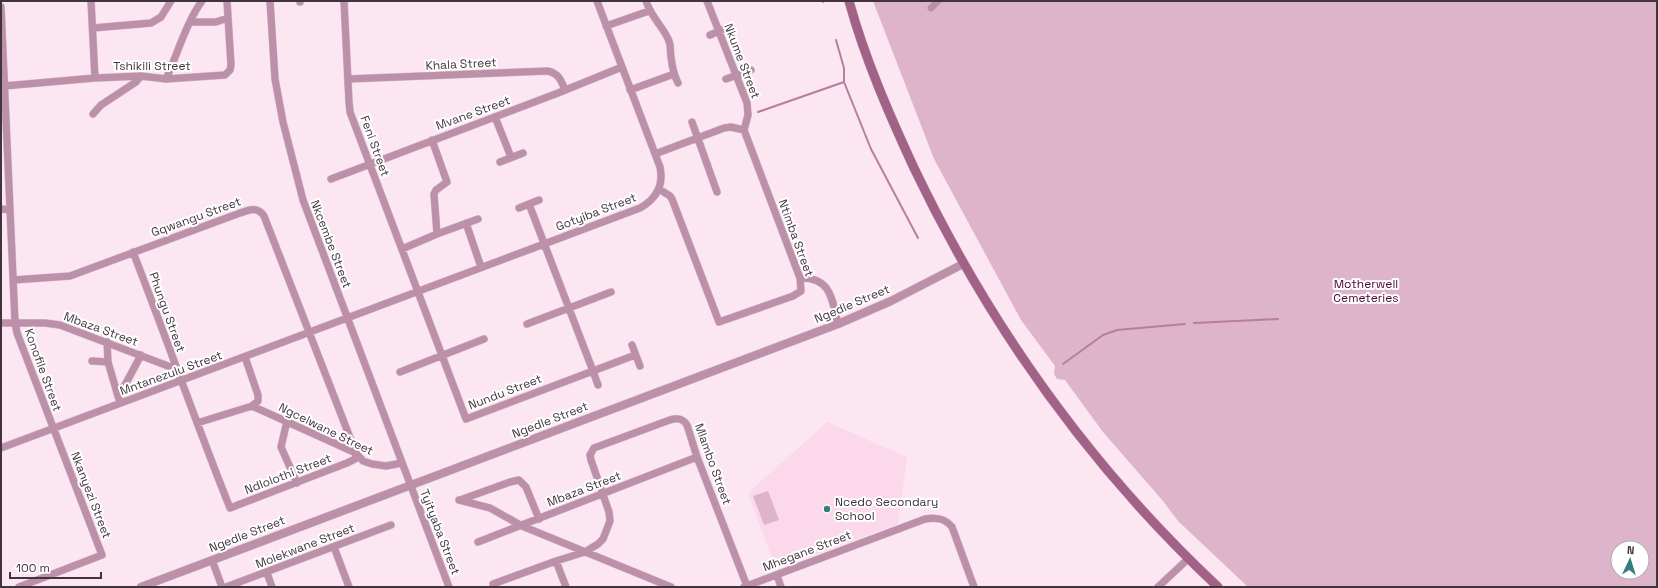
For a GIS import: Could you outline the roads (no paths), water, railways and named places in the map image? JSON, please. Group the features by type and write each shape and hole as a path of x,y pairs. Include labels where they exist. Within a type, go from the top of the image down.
{"main road":[{"path":"849,1 866,53 895,127 930,201 963,264 1025,363 1069,424 1134,502 1218,587"}],"street":[{"path":"91,1 95,78"},
{"path":"93,28 151,23 161,17 171,1"},
{"path":"166,79 190,22 202,1"},
{"name":"Nkcembe Street","path":"270,1 275,79 291,157 303,200 410,486"},
{"name":"Feni Street","path":"344,1 350,112 417,291"},
{"path":"596,1 655,154 662,175 659,190"},
{"path":"646,1 649,11 670,44 674,74 678,83"},
{"name":"Nkume Street","path":"707,1 748,107 748,115 744,130"},
{"path":"931,8 938,1"},
{"name":"Tshikili Street","path":"4,86 95,78 141,76 166,79 222,76 228,72 231,65 228,18 229,3"},
{"name":"Konofile Street","path":"1,7 15,322 20,342 53,428"},
{"path":"606,26 649,11"},
{"path":"190,22 216,22 228,18"},
{"path":"710,35 730,26"},
{"name":"Mvane Street","path":"331,179 622,67"},
{"path":"726,79 751,70"},
{"name":"Khala Street","path":"348,79 541,71 554,73 560,77 565,90"},
{"path":"630,90 674,74"},
{"path":"93,114 101,105 136,82 141,76"},
{"path":"495,117 511,157"},
{"path":"692,122 717,192"},
{"path":"655,154 728,127 744,130"},
{"name":"Ntimba Street","path":"659,190 670,196 672,199 719,322 799,293 801,287 800,278 744,130"},
{"path":"432,140 447,182 436,190 434,194 433,200 437,234"},
{"path":"500,162 523,153"},
{"name":"Gotyiba Street","path":"348,318 481,266 640,208 653,199 659,190"},
{"path":"519,208 540,200"},
{"path":"529,204 598,385"},
{"path":"1,209 10,210"},
{"name":"Gqwangu Street","path":"13,280 70,276 250,210 259,210 264,216 309,333"},
{"path":"402,249 437,234 478,220"},
{"path":"466,223 481,266"},
{"name":"Phungu Street","path":"133,252 158,316 180,380"},
{"name":"Ngedle Street","path":"141,587 838,324 891,301 963,264"},
{"path":"800,278 812,279 823,283 831,296 838,324"},
{"name":"Nundu Street","path":"417,291 466,419 636,355"},
{"path":"527,324 611,292"},
{"name":"Mntanezulu Street","path":"1,448 348,318"},
{"name":"Mbaza Street","path":"1,323 45,323 60,326 107,342 176,369"},
{"path":"309,333 356,453"},
{"path":"400,372 484,339"},
{"path":"107,342 108,362 120,403"},
{"path":"632,345 640,366"},
{"path":"117,393 125,385 141,355"},
{"path":"197,423 252,406 258,401 259,397 245,357"},
{"path":"92,361 108,362"},
{"name":"Ndlolothi Street","path":"180,380 230,508 348,463 355,459 356,453"},
{"name":"Ngcelwane Street","path":"252,406 356,453 363,461 386,466 402,463"},
{"name":"Mlambo Street","path":"494,587 493,584 585,552 598,544 603,539 610,521 609,512 591,460 590,455 594,448 678,418 685,421 687,425 697,457 745,586"},
{"path":"287,422 281,447 297,483"},
{"name":"Nkanyezi Street","path":"19,587 102,555 53,428"},
{"name":"Mbaza Street","path":"478,542 697,457"},
{"path":"539,519 526,487 519,480 459,500 490,508 522,526 671,587"},
{"name":"Tyityaba Street","path":"410,486 449,587"},
{"name":"Mhegane Street","path":"745,586 932,517 943,519 952,527 974,587"},
{"name":"Molekwane Street","path":"226,587 391,525"},
{"path":"334,547 349,587"},
{"path":"1158,587 1188,558"},
{"path":"212,560 222,587"},
{"path":"556,561 566,587"},
{"path":"266,573 272,587"},
{"path":"777,575 781,587"}],"waterway":[{"path":"836,40 844,68 844,81"},
{"path":"758,112 844,82 871,149 918,238"},
{"path":"1194,323 1278,319"},
{"path":"1063,364 1103,335 1117,330 1185,324"}],"place":[{"name":"Ncedo Secondary School","path":"827,509"}],"park label":[{"name":"Motherwell Cemeteries","path":"1366,291"}]}
